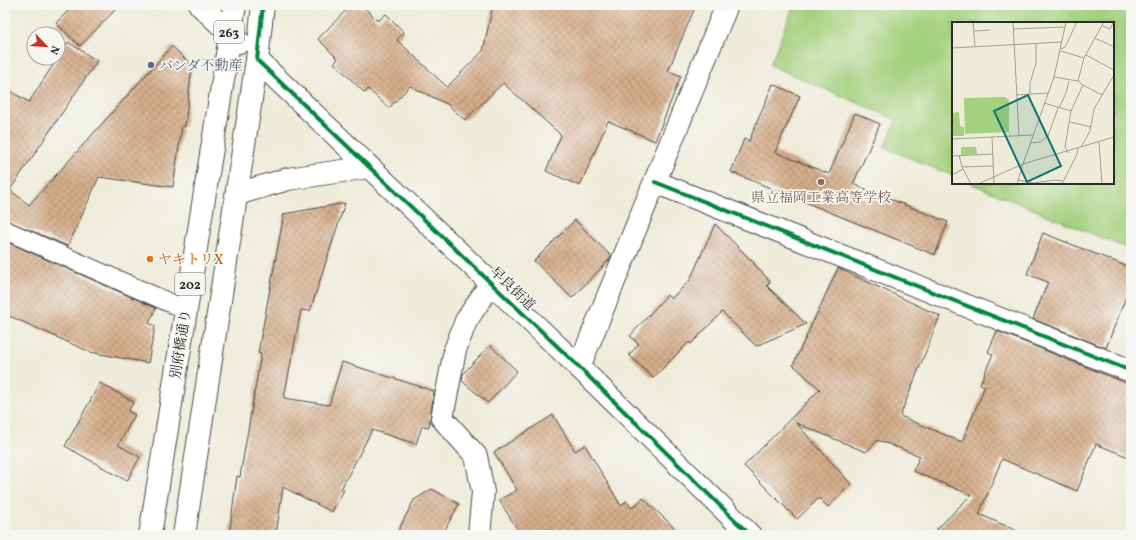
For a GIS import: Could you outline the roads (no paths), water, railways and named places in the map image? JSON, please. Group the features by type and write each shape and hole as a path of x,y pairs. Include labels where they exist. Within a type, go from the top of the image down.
{"main road":[{"name":"263","path":"200,5 257,60"},
{"name":"202","path":"231,34 235,5"},
{"name":"202","path":"184,535 257,60 263,5"},
{"path":"579,367 727,5"},
{"name":"別府橋通り","path":"150,535 231,34"},
{"name":"早良街道","path":"257,60 492,283 750,535"},
{"path":"237,194 288,179 369,167"},
{"path":"655,182 1131,371"},
{"path":"479,535 483,492 476,456 442,418 455,350 460,336 466,321 492,283"}],"lane":[{"path":"5,230 186,310"}],"place":[{"name":"パンダ不動産","path":"151,65"},
{"name":"県立福岡工業高等学校","path":"821,182"},
{"name":"ヤキトリX","path":"150,259"}]}
